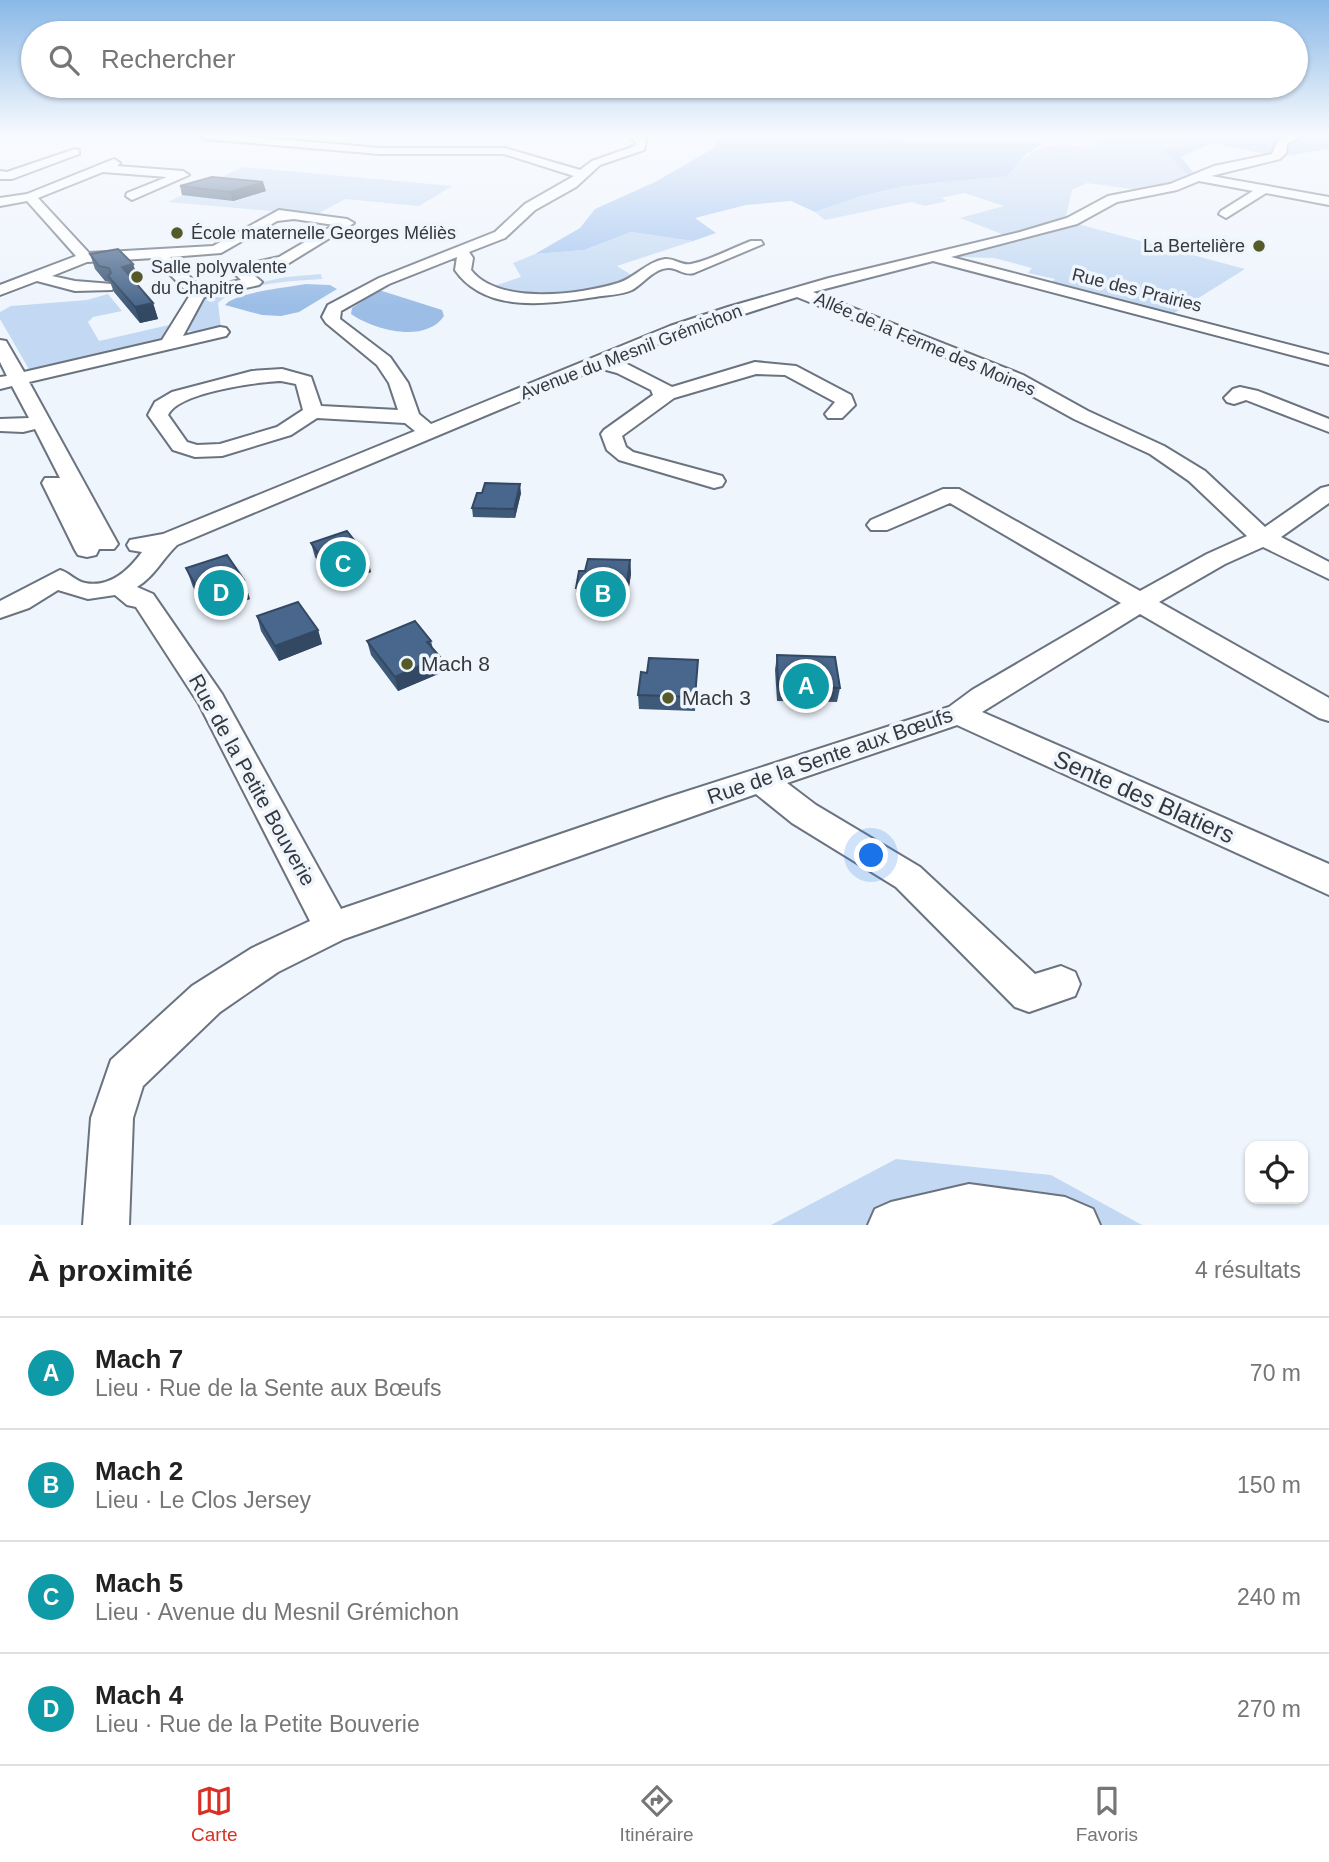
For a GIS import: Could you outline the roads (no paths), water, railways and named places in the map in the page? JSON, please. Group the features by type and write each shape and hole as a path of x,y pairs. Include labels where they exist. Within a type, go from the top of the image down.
{"street":[{"path":"0,202 39,193"},
{"path":"132,196 139,193"},
{"path":"410,417 402,387 383,358 334,323 330,317 334,308 384,281 461,253 500,235 530,207 555,193"},
{"name":"Avenue du Mesnil Grémichon","path":"138,572 169,540 430,432 607,365 676,330 797,291 1072,221 1113,199 1142,193"},
{"path":"1226,214 1258,193"},
{"path":"1282,193 1329,201"},
{"path":"30,197 85,258"},
{"path":"0,290 85,258 216,250 276,216 294,215 347,223 284,260 239,270"},
{"path":"461,253 466,258 463,270 472,282 493,293 521,298 555,298 625,287 689,270 756,244"},
{"path":"169,344 198,294 254,282 216,250"},
{"path":"158,254 198,294"},
{"name":"Rue des Prairies","path":"935,258 1329,360"},
{"path":"35,276 75,286 106,287"},
{"name":"Allée de la Ferme des Moines","path":"797,291 1016,379 1081,415 1157,450 1197,476 1261,536 1329,572"},
{"path":"5,382 220,332"},
{"path":"0,345 5,382 32,424 96,547 138,572"},
{"path":"607,365 644,386 664,392 755,368 778,368 797,374 844,399 845,405 835,414"},
{"path":"313,412 304,381 282,375 252,377 179,396 162,406 158,415 180,446 195,451 222,450 284,431 313,412 410,417 430,432"},
{"path":"664,392 611,434 612,442 617,450 626,456 714,481"},
{"path":"1234,398 1240,393 1251,395 1329,426"},
{"path":"0,425 32,424"},
{"name":"Rue de la Sente aux Bœufs","path":"106,1225 112,1118 126,1074 206,999 265,960 332,928 959,714 982,697 1140,601 1281,528 1284,521 1329,493"},
{"path":"879,525 951,494 1329,710"},
{"path":"69,584 62,569 75,557 96,547"},
{"path":"10,606 69,584 104,589 138,572"},
{"name":"Rue de la Petite Bouverie","path":"138,572 212,701 332,928"},
{"name":"Sente des Blatiers","path":"959,714 1329,880"},
{"path":"761,780 804,814 908,877 1029,994 1061,984"},
{"path":"891,1225 970,1207 1065,1220 1077,1225"}],"place":[{"name":"École maternelle Georges Méliès","path":"177,233"},
{"name":"La Bertelière","path":"1259,246"},
{"name":"Salle polyvalente du Chapitre","path":"137,277"},
{"name":"Mach 5","path":"343,564"},
{"name":"Mach 4","path":"221,593"},
{"name":"Mach 2","path":"603,594"},
{"name":"Mach 8","path":"407,664"},
{"name":"Mach 7","path":"806,686"},
{"name":"Mach 3","path":"668,698"}]}
